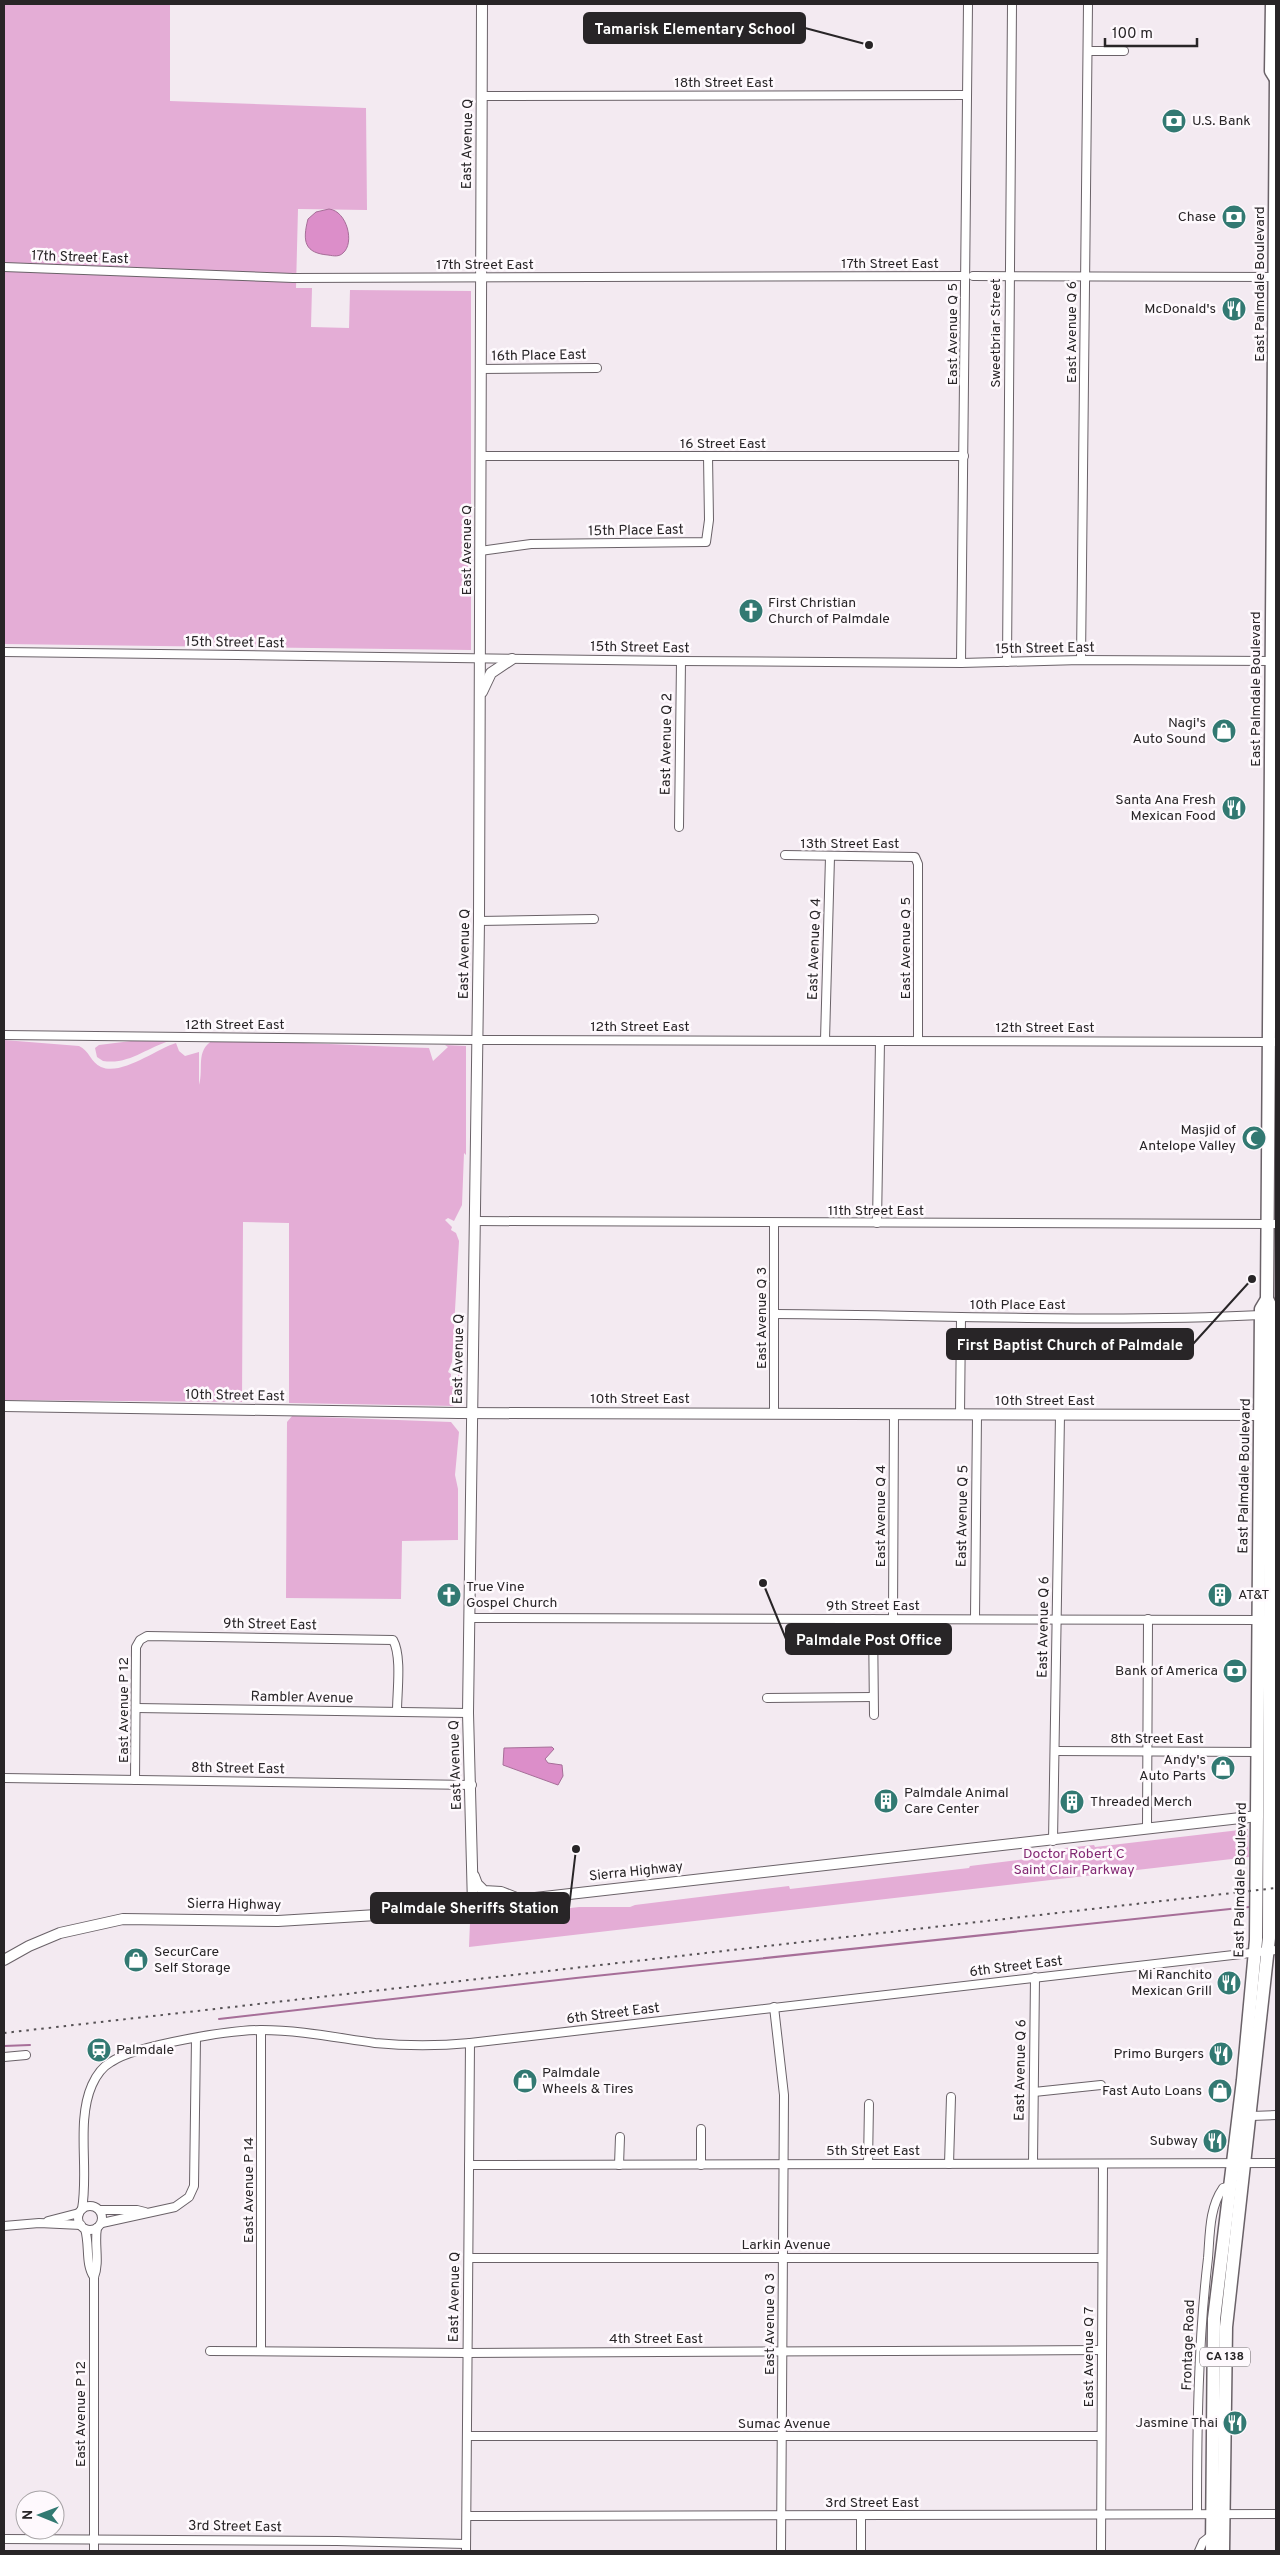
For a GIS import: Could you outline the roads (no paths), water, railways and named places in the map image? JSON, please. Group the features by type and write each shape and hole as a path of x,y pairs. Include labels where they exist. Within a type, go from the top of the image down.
{"highway":[{"path":"1272,4 1276,18"},
{"name":"East Palmdale Boulevard","path":"1270,1415 1261,1309 1266,1300 1271,1224 1273,1042 1276,79 1272,71 1272,4"},
{"name":"East Palmdale Boulevard","path":"1212,2551 1212,2535 1218,2514 1224,2344 1239,2164 1267,1951 1271,1307 1266,1300"},
{"name":"East Palmdale Boulevard","path":"1224,2551 1218,2514 1214,2319 1230,2186 1239,2164 1251,2116 1267,1951 1268,1815 1259,1752 1268,1620"},
{"path":"1269,1877 1276,1864"}],"main road":[{"name":"East Avenue Q","path":"473,1905 472,1785 468,1713 479,921 482,4"},
{"path":"480,695 491,673 512,659"},
{"name":"10th Street East","path":"4,1406 472,1413 1270,1415"},
{"name":"Sierra Highway","path":"4,1960 29,1946 60,1933 123,1920 278,1921 338,1919 1053,1841 1268,1815"},
{"path":"472,1868 477,1884 484,1891 501,1892 520,1900"}],"street":[{"name":"East Avenue Q 5","path":"961,664 969,276 968,4"},
{"name":"Sweetbriar Street","path":"1006,662 1012,4"},
{"name":"East Avenue Q 6","path":"1081,660 1088,4"},
{"path":"1088,51 1124,51"},
{"name":"18th Street East","path":"482,96 967,95"},
{"name":"17th Street East","path":"4,267 293,278 1276,277"},
{"name":"16th Place East","path":"481,369 597,368"},
{"name":"16 Street East","path":"481,456 964,456"},
{"name":"15th Place East","path":"480,551 531,544 706,542 709,520 708,456"},
{"name":"15th Street East","path":"4,652 961,664 1081,660 1274,661"},
{"name":"East Avenue Q 2","path":"679,827 681,661"},
{"name":"13th Street East","path":"785,855 830,857 915,856"},
{"name":"East Avenue Q 5","path":"915,856 918,864 918,1041"},
{"name":"East Avenue Q 4","path":"825,1040 830,857"},
{"path":"479,921 594,919"},
{"name":"12th Street East","path":"4,1035 477,1040 1273,1042"},
{"path":"878,1223 880,1040"},
{"name":"11th Street East","path":"476,1221 1271,1224"},
{"name":"East Avenue Q 3","path":"774,1223 774,1413"},
{"name":"10th Place East","path":"775,1314 922,1315 961,1318 1208,1318 1261,1315"},
{"path":"960,1415 961,1318"},
{"name":"East Avenue Q 4","path":"892,1618 894,1414"},
{"name":"East Avenue Q 6","path":"1053,1841 1060,1414"},
{"name":"East Avenue Q 5","path":"975,1618 977,1415"},
{"name":"9th Street East","path":"469,1618 1268,1620"},
{"path":"873,1618 874,1714"},
{"path":"1147,1830 1148,1619"},
{"name":"9th Street East","path":"140,1640 147,1636 393,1640 397,1647 396,1711"},
{"name":"East Avenue P 12","path":"135,1780 136,1648 140,1640"},
{"path":"767,1698 873,1697"},
{"name":"Rambler Avenue","path":"136,1708 468,1713"},
{"name":"8th Street East","path":"1055,1751 1259,1752"},
{"name":"8th Street East","path":"4,1778 472,1785"},
{"name":"6th Street East","path":"81,2211 85,2192 86,2104 92,2084 100,2072 112,2061 126,2054 196,2038 261,2030 288,2031 404,2045 470,2043 1267,1951"},
{"name":"East Avenue Q 6","path":"1033,2163 1035,1977"},
{"name":"East Avenue Q 3","path":"774,2007 784,2095 781,2551"},
{"name":"East Avenue P 14","path":"261,2030 261,2351"},
{"path":"39,2223 81,2211 90,2206 100,2210 137,2210 145,2212 168,2209 182,2203 194,2186 196,2038"},
{"name":"East Avenue Q","path":"466,2548 470,2043"},
{"path":"4,2057 26,2055"},
{"path":"1034,2092 1101,2085"},
{"path":"950,2097 950,2164"},
{"path":"868,2163 869,2104"},
{"path":"1251,2116 1276,2115"},
{"path":"701,2129 701,2165"},
{"path":"619,2165 620,2137"},
{"name":"5th Street East","path":"469,2165 1276,2163"},
{"name":"East Avenue Q 7","path":"1101,2551 1103,2164"},
{"name":"Frontage Road","path":"1197,2514 1201,2327 1205,2284 1214,2208 1223,2188 1230,2186"},
{"path":"100,2210 102,2216 100,2226"},
{"path":"81,2211 83,2227"},
{"path":"4,2226 39,2223 83,2227 100,2226 138,2216 145,2212"},
{"name":"East Avenue P 12","path":"94,2551 94,2277 96,2270 95,2241 100,2226"},
{"name":"East Avenue P 12","path":"83,2227 88,2241 89,2270 94,2277"},
{"name":"Larkin Avenue","path":"469,2258 1102,2258"},
{"name":"4th Street East","path":"210,2351 468,2353 1102,2350"},
{"name":"Sumac Avenue","path":"467,2436 1101,2436"},
{"name":"3rd Street East","path":"467,2516 1276,2514"},
{"path":"861,2515 861,2551"},
{"path":"1199,2551 1203,2542 1212,2535"},
{"name":"3rd Street East","path":"4,2539 94,2538 466,2548"}],"waterway":[{"path":"219,2019 576,1978 1249,1907"},
{"path":"4,2046 30,2045"}],"railway":[{"path":"4,2033 1276,1888"}],"place":[{"name":"Tamarisk Elementary School","path":"869,45"},
{"name":"U.S. Bank","path":"1174,121"},
{"name":"Chase","path":"1234,217"},
{"name":"McDonald's","path":"1234,309"},
{"name":"First Christian Church of Palmdale","path":"751,611"},
{"name":"Nagi's Auto Sound","path":"1224,731"},
{"name":"Santa Ana Fresh Mexican Food","path":"1234,808"},
{"name":"Masjid of Antelope Valley","path":"1254,1138"},
{"name":"First Baptist Church of Palmdale","path":"1252,1279"},
{"name":"Palmdale Post Office","path":"763,1583"},
{"name":"True Vine Gospel Church","path":"449,1595"},
{"name":"AT&T","path":"1220,1595"},
{"name":"Bank of America","path":"1235,1671"},
{"name":"Andy's Auto Parts","path":"1223,1768"},
{"name":"Palmdale Animal Care Center","path":"886,1801"},
{"name":"Threaded Merch","path":"1072,1802"},
{"name":"Palmdale Sheriffs Station","path":"576,1849"},
{"name":"SecurCare Self Storage","path":"136,1960"},
{"name":"Mi Ranchito Mexican Grill","path":"1229,1983"},
{"name":"Palmdale","path":"99,2050"},
{"name":"Primo Burgers","path":"1221,2054"},
{"name":"Palmdale Wheels & Tires","path":"525,2081"},
{"name":"Fast Auto Loans","path":"1220,2091"},
{"name":"Subway","path":"1215,2141"},
{"name":"Jasmine Thai","path":"1235,2423"}],"park label":[{"name":"Doctor Robert C Saint Clair Parkway","path":"1074,1862"}]}
